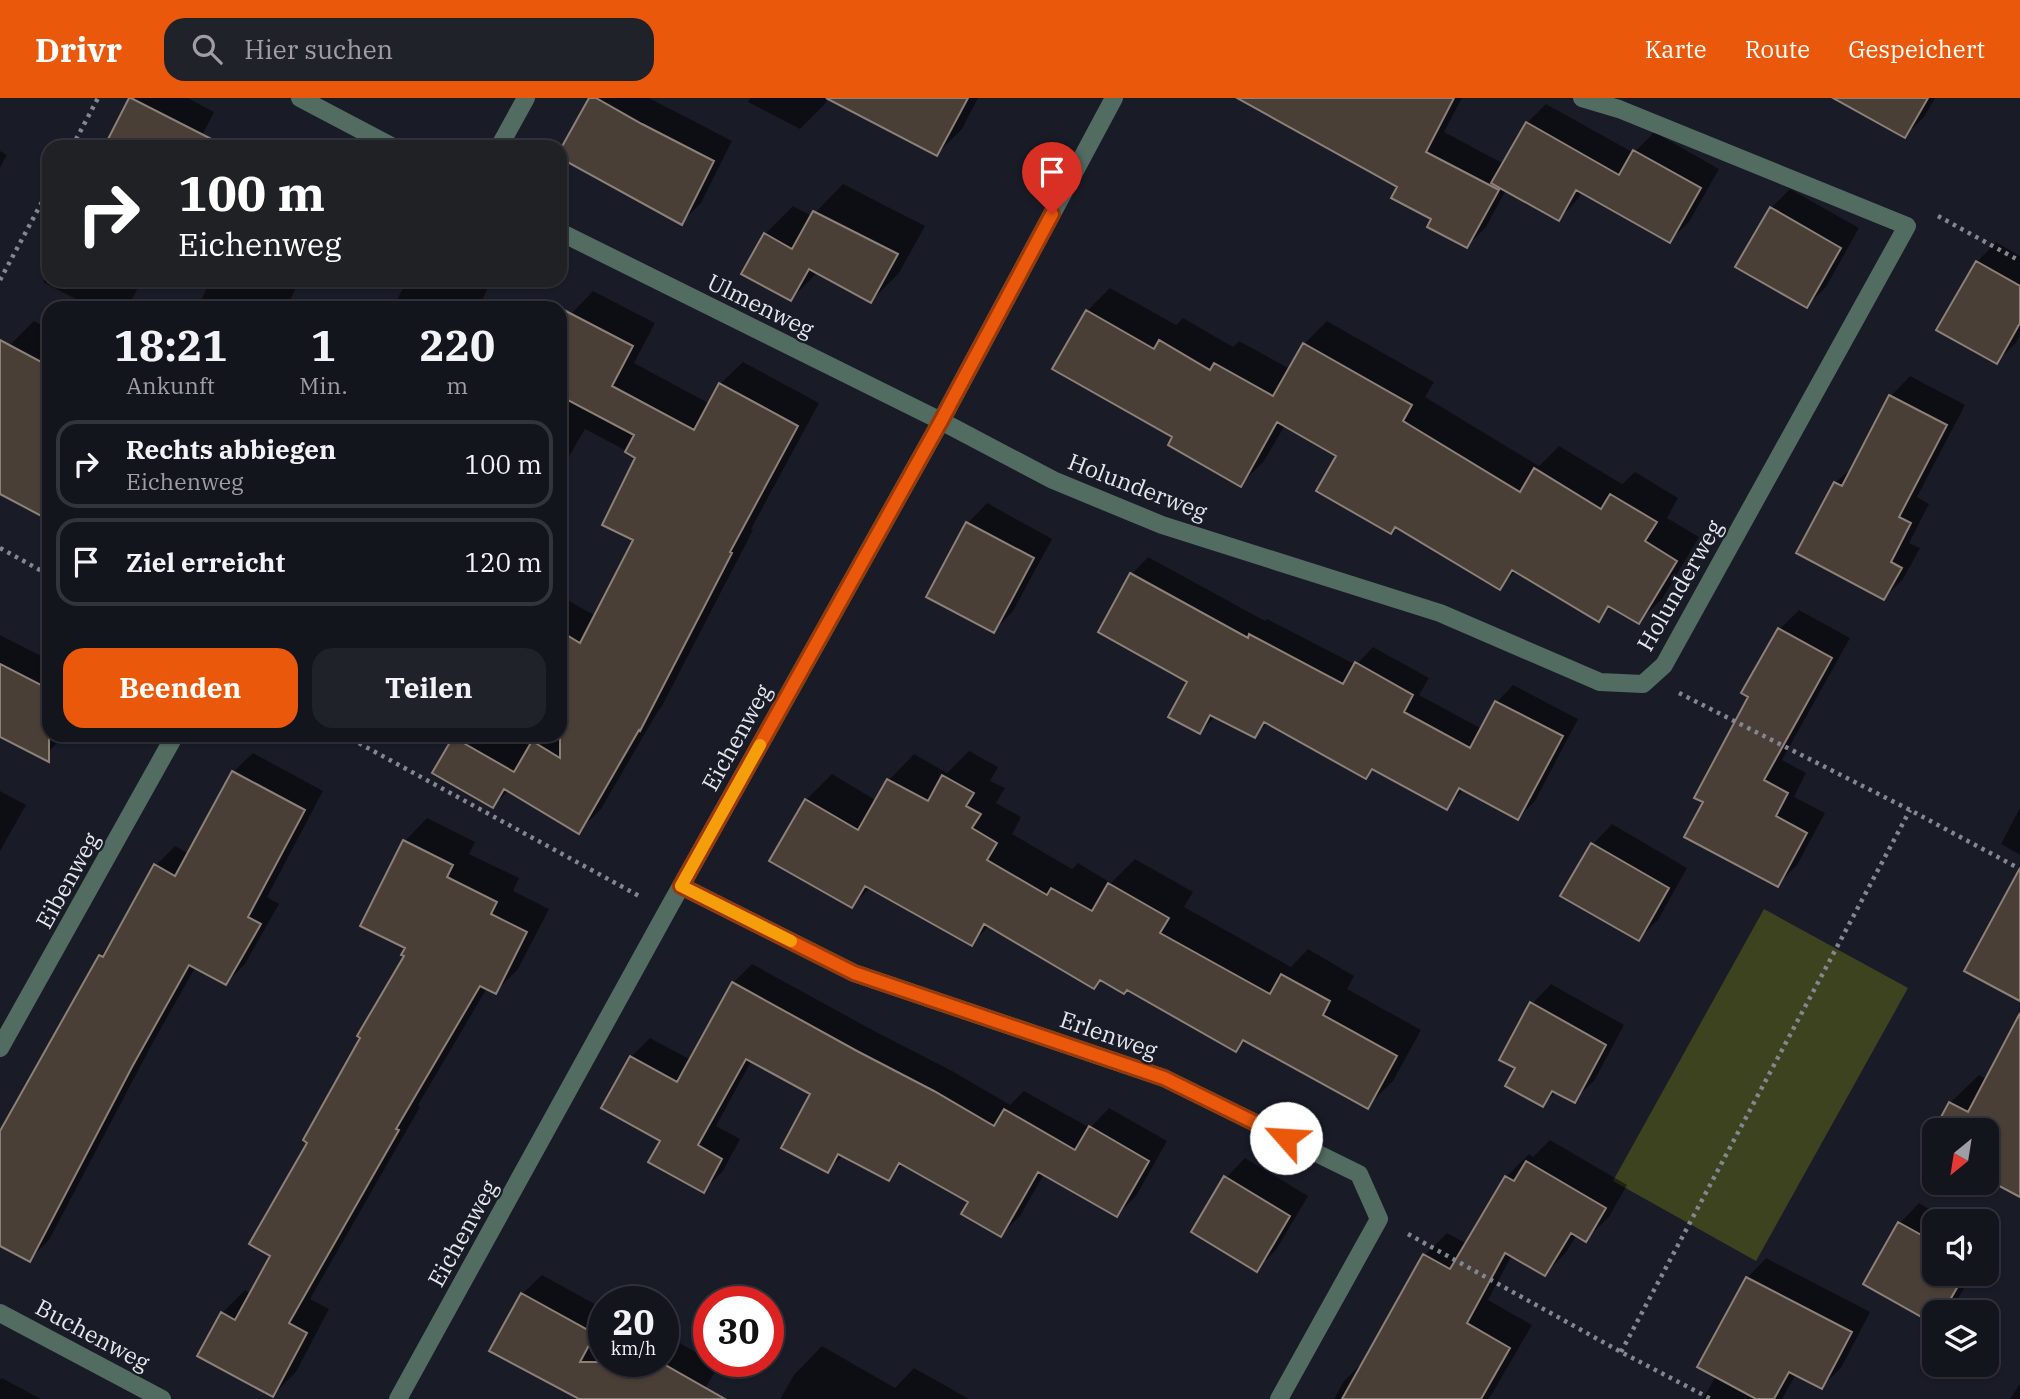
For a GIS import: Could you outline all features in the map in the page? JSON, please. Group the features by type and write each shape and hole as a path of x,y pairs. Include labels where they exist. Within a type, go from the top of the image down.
{"street":[{"path":"300,98 380,140"},
{"path":"503,140 526,98"},
{"name":"Eichenweg","path":"398,1399 941,421 1114,98"},
{"path":"1582,98 1619,109 1907,226"},
{"name":"Holunderweg","path":"941,421 1053,480 1162,525 1440,613 1600,682 1643,684 1664,665 1907,226"},
{"name":"Ulmenweg","path":"567,235 941,421"},
{"name":"Eibenweg","path":"0,1048 171,742"},
{"name":"Erlenweg","path":"681,886 854,973 1164,1078 1360,1174 1379,1219"},
{"path":"1279,1399 1379,1219"},
{"name":"Buchenweg","path":"0,1313 162,1399"}],"path":[{"path":"76,140 98,98"},
{"path":"0,280 42,202"},
{"path":"1907,226 1937,216 2020,261"},
{"path":"0,548 42,571"},
{"path":"1643,684 1677,692 2020,869"},
{"path":"357,742 667,911"},
{"path":"1621,1352 1910,810"},
{"path":"1379,1219 1711,1399"}],"green space":[{"path":"1764,909 1908,988 1756,1261 1613,1181"}],"building":[{"path":"131,98 213,140 108,140"},
{"path":"589,98 596,98 714,161 682,225 567,162 566,140"},
{"path":"826,98 968,98 937,156"},
{"path":"1237,98 1454,98 1426,152 1499,190 1467,248 1427,227 1431,219 1391,198 1397,187"},
{"path":"1833,98 1928,98 1905,138"},
{"path":"1526,122 1619,175 1633,150 1701,188 1670,243 1576,190 1559,221 1491,183"},
{"path":"1770,207 1841,248 1807,308 1735,267"},
{"path":"813,211 898,254 871,303 809,269 791,301 741,274 764,233 792,249"},
{"path":"1976,261 2020,286 2020,323 1997,364 1936,330"},
{"path":"1086,310 1154,349 1159,340 1210,370 1214,363 1273,396 1303,343 1412,405 1403,421 1520,492 1534,468 1601,509 1610,494 1657,522 1645,541 1677,561 1639,624 1608,606 1599,622 1512,570 1500,590 1395,527 1391,534 1316,491 1336,456 1277,422 1241,487 1168,445 1172,437 1052,369"},
{"path":"567,312 633,346 612,386 694,430 719,383 798,426 730,552 732,553 640,731 579,834 504,789 493,808 432,773 450,742 462,742 514,772 531,742 560,758 560,742 567,742 567,635 580,643 633,540 602,525 635,458 625,452 634,435 567,400"},
{"path":"0,340 42,362 42,516 0,494"},
{"path":"1889,395 1947,425 1899,517 1911,523 1891,562 1902,568 1884,600 1796,553 1834,482 1842,486"},
{"path":"966,522 1034,558 994,633 926,597"},
{"path":"1130,573 1248,638 1249,634 1343,684 1355,662 1413,695 1404,712 1470,748 1495,701 1563,736 1518,820 1459,788 1447,810 1372,769 1366,779 1264,722 1255,738 1210,715 1200,734 1168,717 1187,682 1098,632"},
{"path":"1778,628 1832,658 1764,780 1788,793 1776,816 1807,833 1778,887 1684,837 1703,802 1694,798 1748,697 1741,693"},
{"path":"0,664 42,685 42,742 49,742 49,762 0,737"},
{"path":"232,771 305,810 248,917 261,924 226,985 189,965 132,1067 30,1262 0,1246 0,1131 99,955 103,957 154,864 175,876"},
{"path":"942,775 974,793 966,806 981,814 972,828 997,843 987,860 1047,895 1051,888 1092,911 1108,883 1169,918 1160,933 1270,994 1281,974 1330,1001 1323,1015 1397,1056 1368,1109 1243,1040 1236,1052 1127,990 1124,994 1100,980 1094,989 984,924 972,946 865,886 852,908 769,861 805,799 858,830 887,779 928,801"},
{"path":"403,840 453,865 447,877 497,902 491,914 527,932 496,994 480,986 396,1129 399,1130 289,1323 307,1333 273,1397 197,1356 221,1312 235,1320 270,1256 249,1244 307,1143 303,1140 360,1038 357,1036 404,956 401,955 405,948 360,926"},
{"path":"1591,843 1669,888 1639,941 1560,896"},
{"path":"2020,868 2020,1001 1964,971"},
{"path":"732,982 994,1126 1004,1109 1075,1150 1089,1126 1149,1161 1117,1217 1038,1172 1001,1237 961,1214 968,1202 899,1163 889,1181 838,1154 828,1173 781,1148 810,1094 746,1059 698,1145 722,1159 704,1193 648,1162 660,1141 601,1108 630,1056 677,1082"},
{"path":"1530,1002 1606,1045 1575,1103 1552,1091 1543,1107 1505,1086 1515,1068 1499,1060"},
{"path":"2020,1013 2020,1197 1999,1186 1999,1118 1940,1118 1949,1102 1968,1112"},
{"path":"1526,1161 1606,1208 1586,1242 1571,1233 1545,1276 1505,1253 1467,1323 1510,1348 1481,1399 1342,1399 1423,1254 1450,1269 1505,1176 1514,1181"},
{"path":"1224,1176 1290,1216 1257,1272 1191,1232"},
{"path":"1898,1222 1922,1235 1922,1286 1958,1286 1950,1300 1922,1300 1922,1317 1863,1284"},
{"path":"1746,1277 1852,1332 1822,1389 1789,1372 1774,1399 1756,1399 1697,1367"},
{"path":"521,1293 588,1330 588,1347 580,1362 588,1362 588,1377 679,1377 679,1373 725,1399 579,1399 489,1351"}],"slow traffic":[{"path":"760,745 681,886 791,941"}],"route":[{"path":"1052,214 941,421 681,886 854,973 1164,1078 1286,1138"}]}
